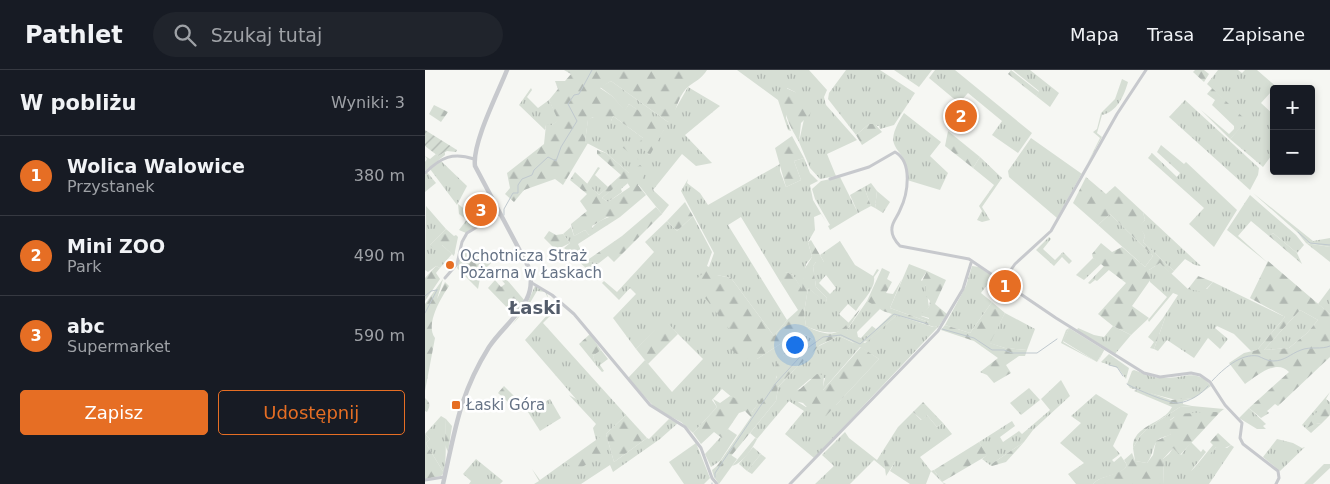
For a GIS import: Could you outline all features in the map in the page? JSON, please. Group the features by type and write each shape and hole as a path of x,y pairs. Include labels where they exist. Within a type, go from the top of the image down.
{"street":[{"path":"443,484 455,423 468,387 490,346 524,306 532,284 528,266 492,194 477,173 475,159 507,70"},
{"path":"1003,281 1015,264 1051,231 1117,114 1146,70"},
{"path":"830,179 869,168 895,152 903,158 907,166 905,196 892,228 895,241 900,246 928,253 959,256 969,260 1056,318 1144,373 1164,377 1191,373 1204,377 1241,423 1240,438 1243,444 1277,470 1279,478 1276,484"},
{"path":"425,173 440,160 449,156 462,155 475,159"},
{"path":"445,278 457,264 461,246 467,233 500,213"},
{"path":"790,484 938,331 963,289 971,263"},
{"path":"532,284 541,287 574,314 650,405 685,427 701,448 712,478 717,484"},
{"path":"425,480 445,477"}],"green space":[{"path":"564,70 707,70 683,93 672,120 668,122 611,81 600,88 612,96 625,110 629,104 665,128 650,155 637,145 643,138 613,116 611,121 604,125 593,117 588,120 585,142 588,143 563,185 555,179 524,190 514,202 505,194 510,188 507,173 544,144 546,125 552,125 558,120 549,100 558,89 555,81 565,81 571,74"},
{"path":"737,70 809,70 827,90 824,97 826,105 857,140 827,154 836,176 820,179 810,168 799,142 804,119 795,92 787,88 786,118 791,131 788,130 778,100"},
{"path":"846,70 880,70 915,93 894,125 880,129 879,126 869,124 856,135 828,99 829,93"},
{"path":"894,70 932,70 919,87"},
{"path":"935,70 955,70 1032,133 1018,153 992,135 1002,121 968,93 959,103 929,78"},
{"path":"1011,70 1039,92 1036,96 1008,74"},
{"path":"1013,70 1030,70 1059,93 1050,107 1036,96 1039,91"},
{"path":"1195,70 1204,70 1209,74 1204,82 1193,72"},
{"path":"1218,70 1238,70 1242,73 1245,70 1257,70 1274,85 1270,85 1270,93 1261,103 1270,111 1270,157 1263,167 1230,139 1246,121 1207,84"},
{"path":"1122,79 1128,82 1124,93 1112,111 1102,115 1097,133 1102,137 1087,164 1100,138 1093,132 1097,129 1101,113 1115,99"},
{"path":"611,81 668,122 688,87 720,106 685,135 712,163 696,166 682,154 653,190 669,205 662,214 629,173 606,153 585,142 588,119 594,117 611,121 613,116 643,138 649,155 664,129 629,104 625,111 612,96 600,87"},
{"path":"531,88 532,90 527,97 538,108 549,100 559,120 552,125 546,125 545,130 519,105"},
{"path":"786,88 795,92 811,113 801,123 799,142 789,123 785,110 784,96"},
{"path":"1212,88 1247,121 1230,139 1201,110 1229,134 1234,129 1234,126 1212,105 1215,100 1207,94"},
{"path":"1185,100 1259,168 1258,175 1250,190 1169,117"},
{"path":"434,105 448,112 441,122 429,114"},
{"path":"904,113 941,142 930,156 948,173 940,190 907,180 907,168 894,143 893,136"},
{"path":"869,124 875,124 882,132 862,145 856,135"},
{"path":"425,130 457,150 456,152 447,151 438,156 425,146"},
{"path":"948,131 980,157 973,168 945,146"},
{"path":"792,136 804,158 794,161 801,180 786,187 775,148"},
{"path":"1031,138 1082,174 1057,218 1009,177 1008,171"},
{"path":"626,141 638,154 647,158 645,160 637,159 622,147"},
{"path":"1161,145 1184,164 1186,162 1237,210 1214,247 1189,224 1204,208 1148,158 1152,153 1177,177 1180,173 1157,152"},
{"path":"597,150 606,153 629,173 640,165 644,168 642,180 638,185 646,195 620,217 607,217 592,226 593,232 589,235 585,230 574,236 571,224 587,211 580,201 587,194 570,180 575,172 599,195 621,175 597,154","holes":["625,179 630,187 608,202 602,198"]},
{"path":"445,152 445,155 425,171 427,159 425,156 430,159 436,154 438,156"},
{"path":"980,157 1002,178 982,207 990,220 982,222 977,220 982,211 979,206 994,185 973,168"},
{"path":"804,158 810,173 818,181 810,185 813,200 826,222 821,214 814,217 815,230 808,242 812,257 806,264 802,290 793,275 786,272 781,283 741,217 728,225 787,320 774,336 731,278 717,275 757,359 799,332 813,339 797,352 784,355 774,384 751,413 722,389 712,400 717,407 693,433 681,422 656,409 628,378 645,360 672,392 703,359 665,321 636,349 613,318 636,294 630,288 619,300 602,283 604,281 617,292 654,252 645,242 667,221 677,231 693,216 712,252 707,266 709,267 714,253 681,191 688,179 687,183 700,193 708,205 780,164 780,171 786,187 801,180 794,161"},
{"path":"441,161 467,186 457,205 430,169"},
{"path":"598,167 600,168 595,175 608,187 599,195 587,184"},
{"path":"427,172 436,183 425,192 425,175"},
{"path":"840,177 858,213 830,230 828,226 830,225 815,199 812,189 821,181"},
{"path":"1086,177 1106,194 1115,186 1143,212 1145,220 1140,226 1145,236 1143,242 1174,271 1171,274 1160,263 1149,270 1151,279 1132,306 1149,318 1131,335 1113,326 1098,314 1126,283 1093,258 1092,254 1101,243 1112,252 1122,247 1145,267 1153,256 1110,214 1098,225 1073,203"},
{"path":"625,178 628,183 621,189 622,192 608,202 602,198"},
{"path":"871,183 877,191 875,208 871,206 864,187"},
{"path":"864,187 871,206 858,213 850,195"},
{"path":"877,191 890,202 883,213 875,208"},
{"path":"1253,193 1313,241 1330,238 1330,247 1306,243 1298,233"},
{"path":"1250,195 1296,235 1304,245 1297,253 1273,233 1269,236 1251,221 1238,236 1268,263 1227,230"},
{"path":"685,202 693,216 677,231 667,221"},
{"path":"458,204 471,214 467,220 459,214"},
{"path":"426,206 446,229 430,245 442,245 452,254 440,268 436,266 428,272 425,270"},
{"path":"656,207 662,214 614,262 608,256 599,263 586,261 622,236"},
{"path":"1143,212 1201,266 1185,259 1174,271 1143,242 1145,236 1139,226 1145,220"},
{"path":"1110,214 1153,256 1145,267 1098,225"},
{"path":"617,215 620,217 578,244 586,261 599,263 588,270 564,248 570,243 563,234 571,227 574,236 585,230 589,235 593,227 600,221"},
{"path":"468,218 478,224 466,233 459,230"},
{"path":"446,229 458,237 454,256 442,245 435,250 430,245"},
{"path":"549,231 556,235 563,234 570,243 556,250 544,238"},
{"path":"1273,233 1297,253 1302,264 1269,236"},
{"path":"1049,237 1051,239 1043,249 1055,260 1063,252 1072,261 1069,264 1062,257 1054,266 1036,250"},
{"path":"811,240 824,262 819,266 816,262 813,266 816,287 827,298 826,303 808,288 804,313 806,326 825,333 838,332 861,308 847,330 847,334 855,343 839,336 820,345 778,387 776,401 714,477 712,470 717,466 751,417 745,411 739,413 722,438 714,432 701,444 693,433 717,407 713,399 720,403 730,396 737,399 752,412 777,377 774,368 784,355 782,347 787,344 797,352 813,339 799,332 757,359 740,358 727,345 735,337 693,282 709,268 717,275 731,278 774,336 798,310 781,283 783,274 786,272 793,275 802,289 804,270 812,257 808,242"},
{"path":"840,241 855,265 873,276 877,269 879,270 874,277 871,290 856,311 848,304 839,314 849,323 843,331 824,332 806,326 804,313 808,288 826,302 827,298 816,287 813,266 816,262 824,262 820,255","holes":["826,275 836,288 830,294 819,283"]},
{"path":"1306,243 1330,247 1330,262"},
{"path":"462,249 474,257 487,256 492,262 481,273 478,289 457,268"},
{"path":"1093,258 1102,263 1084,280 1076,275"},
{"path":"1268,261 1330,314 1330,357 1278,406 1275,404 1267,411 1269,413 1261,418 1249,408 1289,372 1284,368 1272,368 1260,373 1245,384 1229,363 1244,353 1257,350 1285,317 1250,298","holes":["1300,310 1318,320 1307,333 1289,348 1264,350"]},
{"path":"1160,263 1188,289 1207,289 1213,282 1285,317 1257,350 1251,351 1234,334 1217,326 1215,328 1228,339 1220,349 1208,338 1194,358 1167,340 1158,351 1154,349 1165,318 1163,318 1178,295 1173,293 1149,322 1148,320 1167,297 1150,282 1149,270"},
{"path":"909,264 927,271 921,280 926,286 929,307 921,316 929,319 929,322 890,308"},
{"path":"1105,265 1110,269 1097,281 1088,283"},
{"path":"436,266 440,268 436,273 440,279 425,301 425,278"},
{"path":"972,266 979,267 993,277 981,293 992,302 970,333 945,325 966,286"},
{"path":"882,268 890,272 887,279 892,282 886,293 893,294 902,279 890,308 929,322 929,318 919,315 929,307 930,301 926,296 926,286 921,283 927,271 946,280 935,304 947,314 939,326 934,327 897,315 868,341 862,342 892,314 867,301"},
{"path":"502,274 525,301 514,315 488,288 495,280 501,287 505,284 499,277"},
{"path":"1198,276 1213,282 1203,292 1188,289"},
{"path":"443,279 437,299 445,282 449,286 438,304 433,319 432,332 435,338 425,391 425,304"},
{"path":"535,286 547,293 548,298 545,292 537,291 527,308 512,325 526,306"},
{"path":"1330,288 1330,314 1318,304"},
{"path":"867,301 878,306 880,309 857,332 858,337 861,338 872,326 876,329 863,342 865,343 897,315 933,327 939,326 814,458 785,434 804,411 789,401 757,439 750,433 776,401 778,387 815,348 839,336 854,343 846,334","holes":["860,347 879,359 836,405 806,407 798,402 796,391 810,379 825,378 822,391"]},
{"path":"992,302 1005,313 990,343 1005,348 1027,350 1025,356 1019,356 1006,365 1011,373 994,383 987,375 980,372 998,358 974,341 941,330 945,325 970,333"},
{"path":"1300,310 1318,320 1307,333 1289,348 1264,350"},
{"path":"549,313 551,315 543,323 626,415 606,434 614,462 647,438 649,439 669,419 678,423 660,439 613,472 610,465 581,484 534,484 539,481 532,469 540,480 565,462 569,465 603,436 596,440 593,428 596,424 569,395 576,399 525,340"},
{"path":"1005,313 1035,329 1027,350 1005,348 989,343"},
{"path":"1165,318 1154,349 1150,348 1154,342 1148,337"},
{"path":"665,320 678,334 648,364 636,349"},
{"path":"1113,326 1131,335 1115,354 1077,330 1078,328 1104,337"},
{"path":"1069,328 1104,350 1098,362 1103,350"},
{"path":"1069,328 1063,342 1097,362 1061,343 1066,330"},
{"path":"1069,328 1104,350 1097,362 1063,341"},
{"path":"590,334 601,350 593,356 596,365 579,344"},
{"path":"861,347 879,359 824,418 817,418 803,403 791,400 790,392 800,389 817,374 824,375 823,390"},
{"path":"601,350 608,359 600,365 604,371 602,372 596,365 593,356"},
{"path":"1109,354 1129,368 1126,379 1118,368 1101,362"},
{"path":"1134,370 1161,378 1190,375 1201,377 1211,386 1194,398 1176,400 1130,388 1127,384"},
{"path":"1061,380 1070,396 1033,430 1024,442 990,465 982,459 987,455 979,442 1012,421 1015,426 1000,437 1003,442 1019,431 1022,434 1050,410 1041,399"},
{"path":"504,386 516,398 514,400 511,398 508,402 498,393"},
{"path":"1029,388 1040,400 1021,415 1010,403"},
{"path":"1139,389 1171,400 1194,398 1183,401 1183,404 1192,406 1180,407 1148,428 1140,436 1133,448 1134,440 1138,434 1168,413 1172,407 1134,391"},
{"path":"1330,392 1326,399 1330,402 1330,409 1316,423 1321,424 1311,433 1302,425"},
{"path":"1096,394 1128,414 1113,446 1120,454 1112,460 1114,462 1121,456 1127,465 1120,472 1101,478 1093,484 1076,484 1068,474 1084,463 1060,443 1081,423 1071,416"},
{"path":"425,398 429,404 427,412 425,411"},
{"path":"550,399 561,418 540,431 528,412"},
{"path":"923,402 943,423 937,427 927,415 922,420 913,412"},
{"path":"1192,406 1224,409 1220,412 1174,417 1170,420 1171,434 1157,441 1147,463 1135,461 1133,448 1140,436 1148,428 1180,407"},
{"path":"1249,408 1266,424 1263,426 1266,429 1257,429 1239,418"},
{"path":"1326,408 1330,409 1330,415 1321,424 1316,423 1307,428 1309,421 1314,415"},
{"path":"913,412 921,420 927,415 937,427 943,423 952,434 920,457 931,471 926,484 910,484 890,471 895,462 884,461 885,469 874,460 850,484 815,484 834,466 822,455 845,432 849,438 877,460 898,427"},
{"path":"1220,412 1180,455 1173,448 1163,459 1164,484 1093,484 1101,478 1124,469 1127,465 1124,460 1132,453 1135,461 1147,463 1153,455 1156,441 1171,434 1167,423 1178,414"},
{"path":"626,415 647,438 614,462 606,434"},
{"path":"441,416 446,419 444,473 426,443 430,439 425,434"},
{"path":"446,419 452,426 448,452 445,445"},
{"path":"728,429 737,435 720,461 711,467 705,454"},
{"path":"1218,433 1231,445 1221,450 1216,447 1193,474 1191,472 1213,445 1210,442"},
{"path":"425,434 430,439 426,443 444,473 441,476 425,479"},
{"path":"603,435 607,451 576,471 565,462"},
{"path":"755,438 757,439 747,455 740,462 732,466"},
{"path":"1277,439 1293,443 1302,448 1305,447 1280,471 1263,457"},
{"path":"979,442 988,455 942,482 934,470"},
{"path":"1024,442 1006,462 990,465"},
{"path":"1191,442 1201,452 1203,449 1206,452 1191,471 1216,447 1227,448 1231,445 1234,447 1209,484 1164,484 1163,459 1173,448 1181,455"},
{"path":"696,443 710,478 704,484 684,484 669,462"},
{"path":"753,447 761,454 747,471 739,464"},
{"path":"761,454 766,458 752,474 747,471"},
{"path":"731,455 737,459 719,484 714,477"},
{"path":"893,455 895,462 886,476 884,461"},
{"path":"476,459 503,481 500,484 469,484 471,481 463,474"},
{"path":"1324,464 1330,464 1330,468 1313,484 1304,484"},
{"path":"934,470 942,482 931,471"}],"waterway":[{"path":"504,215 504,209 513,193 518,193 518,185 522,179 532,175 534,170 548,157 556,161 561,147 577,121 568,104 574,95 579,94 592,70"},
{"path":"1298,232 1310,243 1330,245"},
{"path":"425,296 431,291 437,290"},
{"path":"425,313 437,290"},
{"path":"715,477 715,473 776,383 809,347 823,337 841,335 860,344 894,314 928,324"},
{"path":"942,329 974,338 992,350 1004,350 1012,353 1037,353 1057,339"},
{"path":"1212,381 1227,367 1245,357 1258,356 1277,361 1305,349 1330,346"},
{"path":"1109,365 1117,367 1123,376"},
{"path":"1127,384 1174,403 1195,397 1208,386"}],"place":[{"name":"Mini ZOO","path":"961,116"},
{"name":"abc","path":"481,210"},
{"name":"Ochotnicza Straż Pożarna w Łaskach","path":"450,265"},
{"name":"Wolica Walowice","path":"1005,286"},
{"name":"Łaski Góra","path":"456,405"}],"district":[{"name":"Łaski","path":"535,308"}]}
